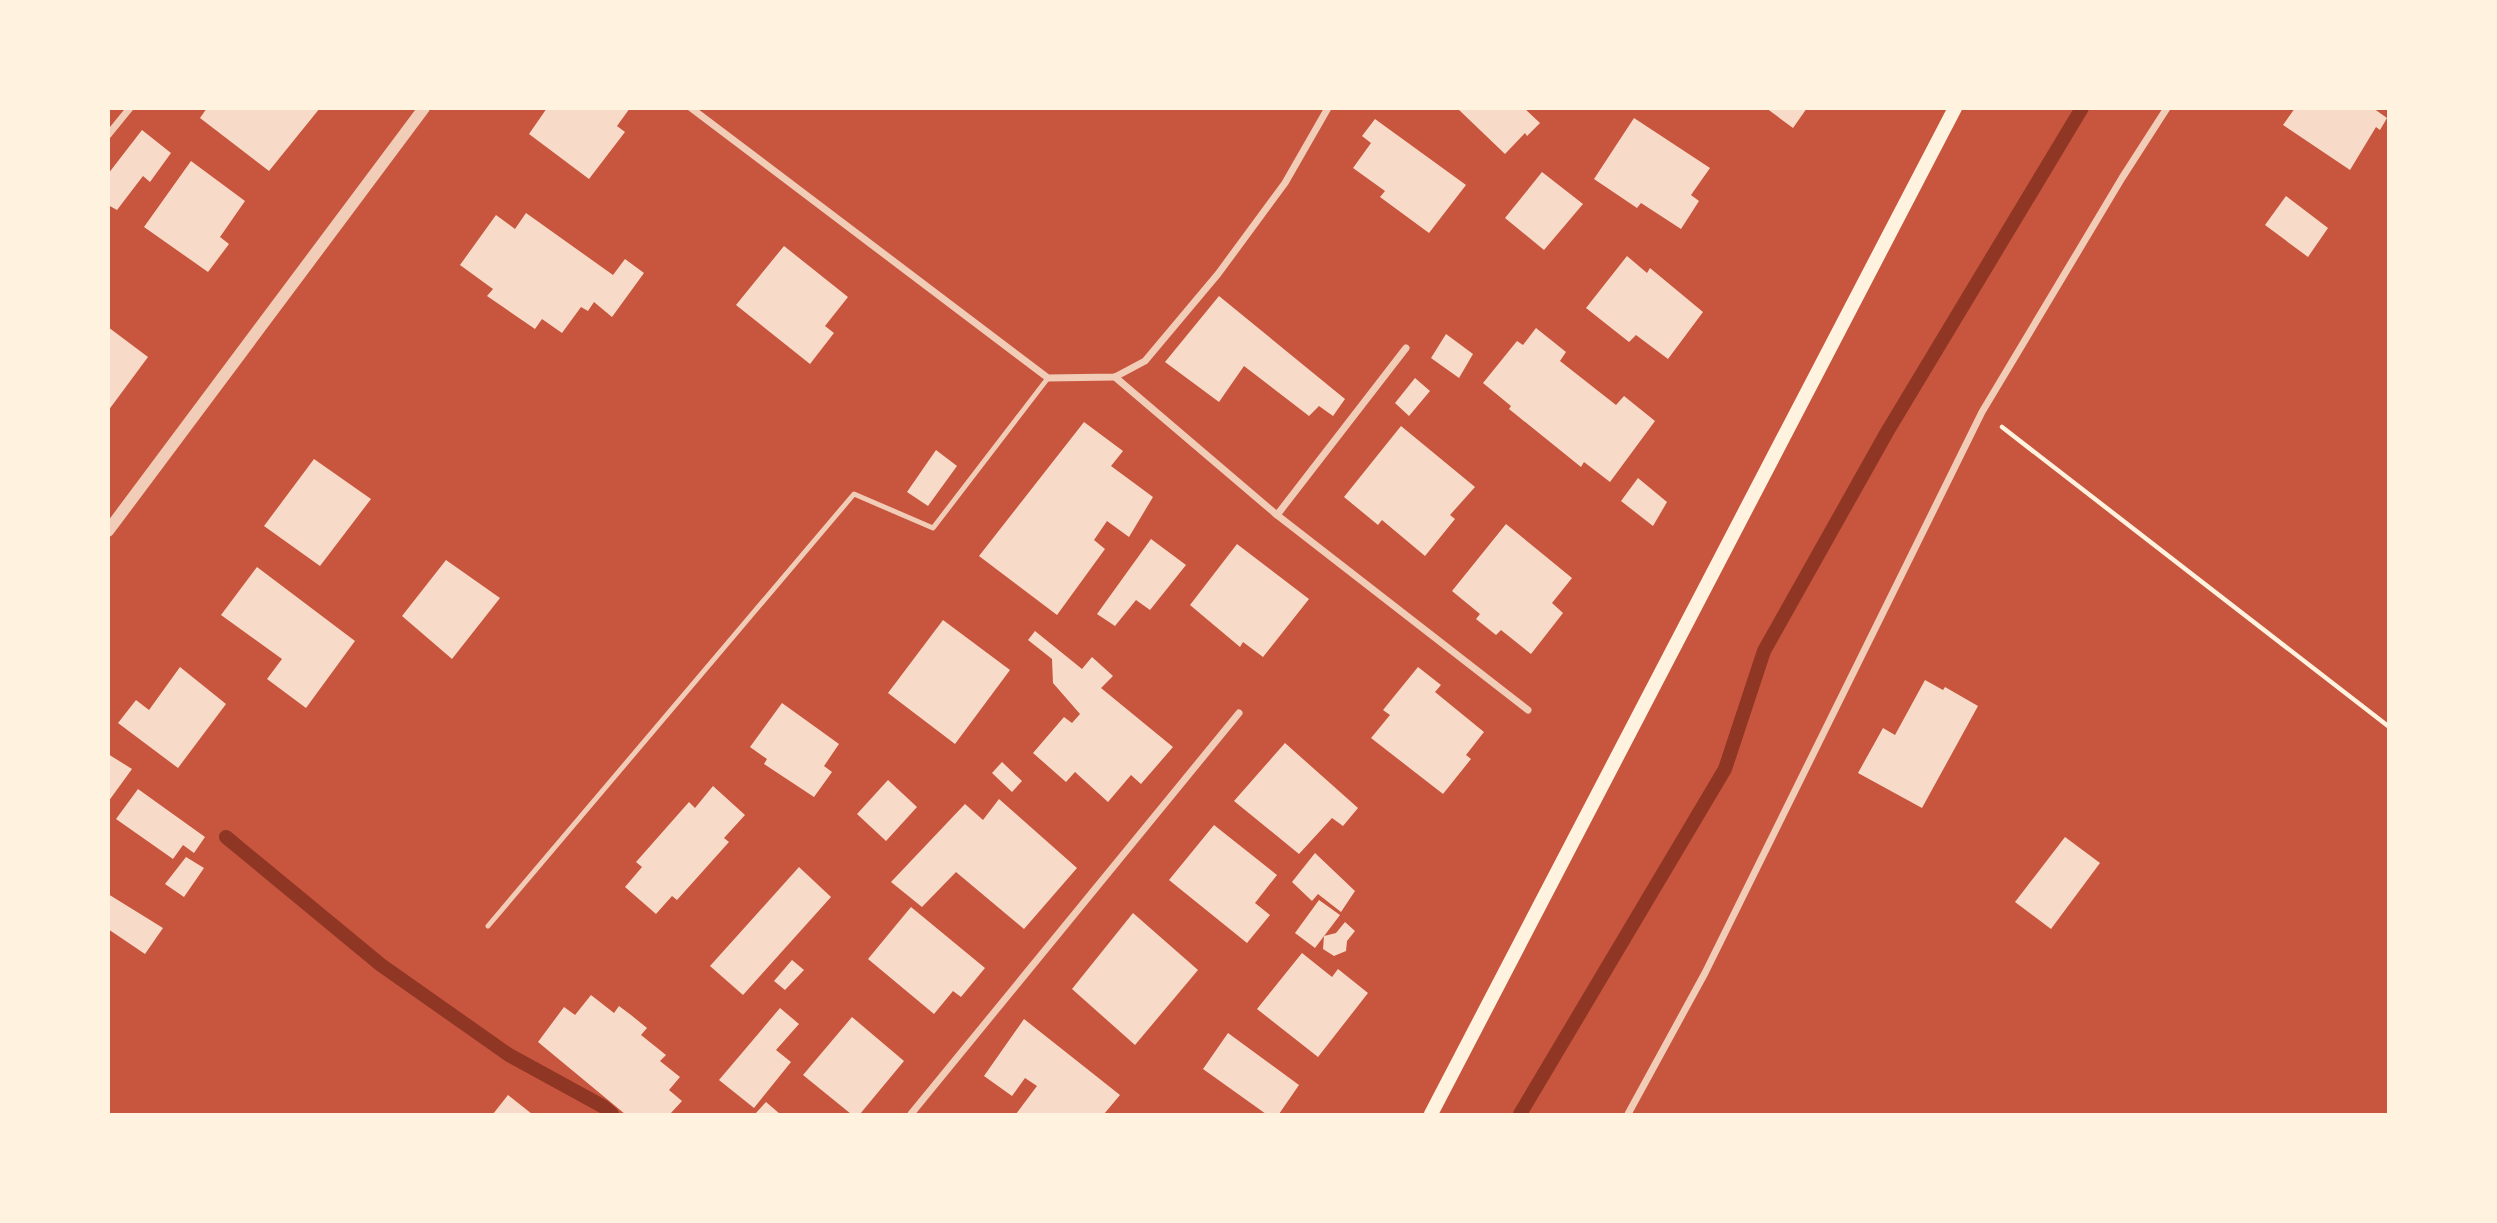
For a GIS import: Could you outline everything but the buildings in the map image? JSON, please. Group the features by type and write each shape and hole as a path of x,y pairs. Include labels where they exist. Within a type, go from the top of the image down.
{"main road":[{"path":"1431,1115 1955,108"}],"street":[{"path":"108,135 130,108"},
{"path":"108,531 424,108"},
{"path":"691,108 1048,378 1115,377 1145,361 1218,274 1263,214 1285,183 1328,108"},
{"path":"1628,1115 1705,974 1982,412 2167,108"},
{"path":"1277,515 1406,348"},
{"path":"1115,377 1277,515 1528,710"},
{"path":"911,1115 1239,713"}],"lane":[{"path":"488,926 853,494 933,528 1048,378"}],"path":[{"path":"1982,412 2389,726"}],"waterway":[{"path":"1520,1114 1725,769 1764,651 1887,432 2082,108"},
{"path":"226,837 381,965 509,1055 612,1114"}]}
